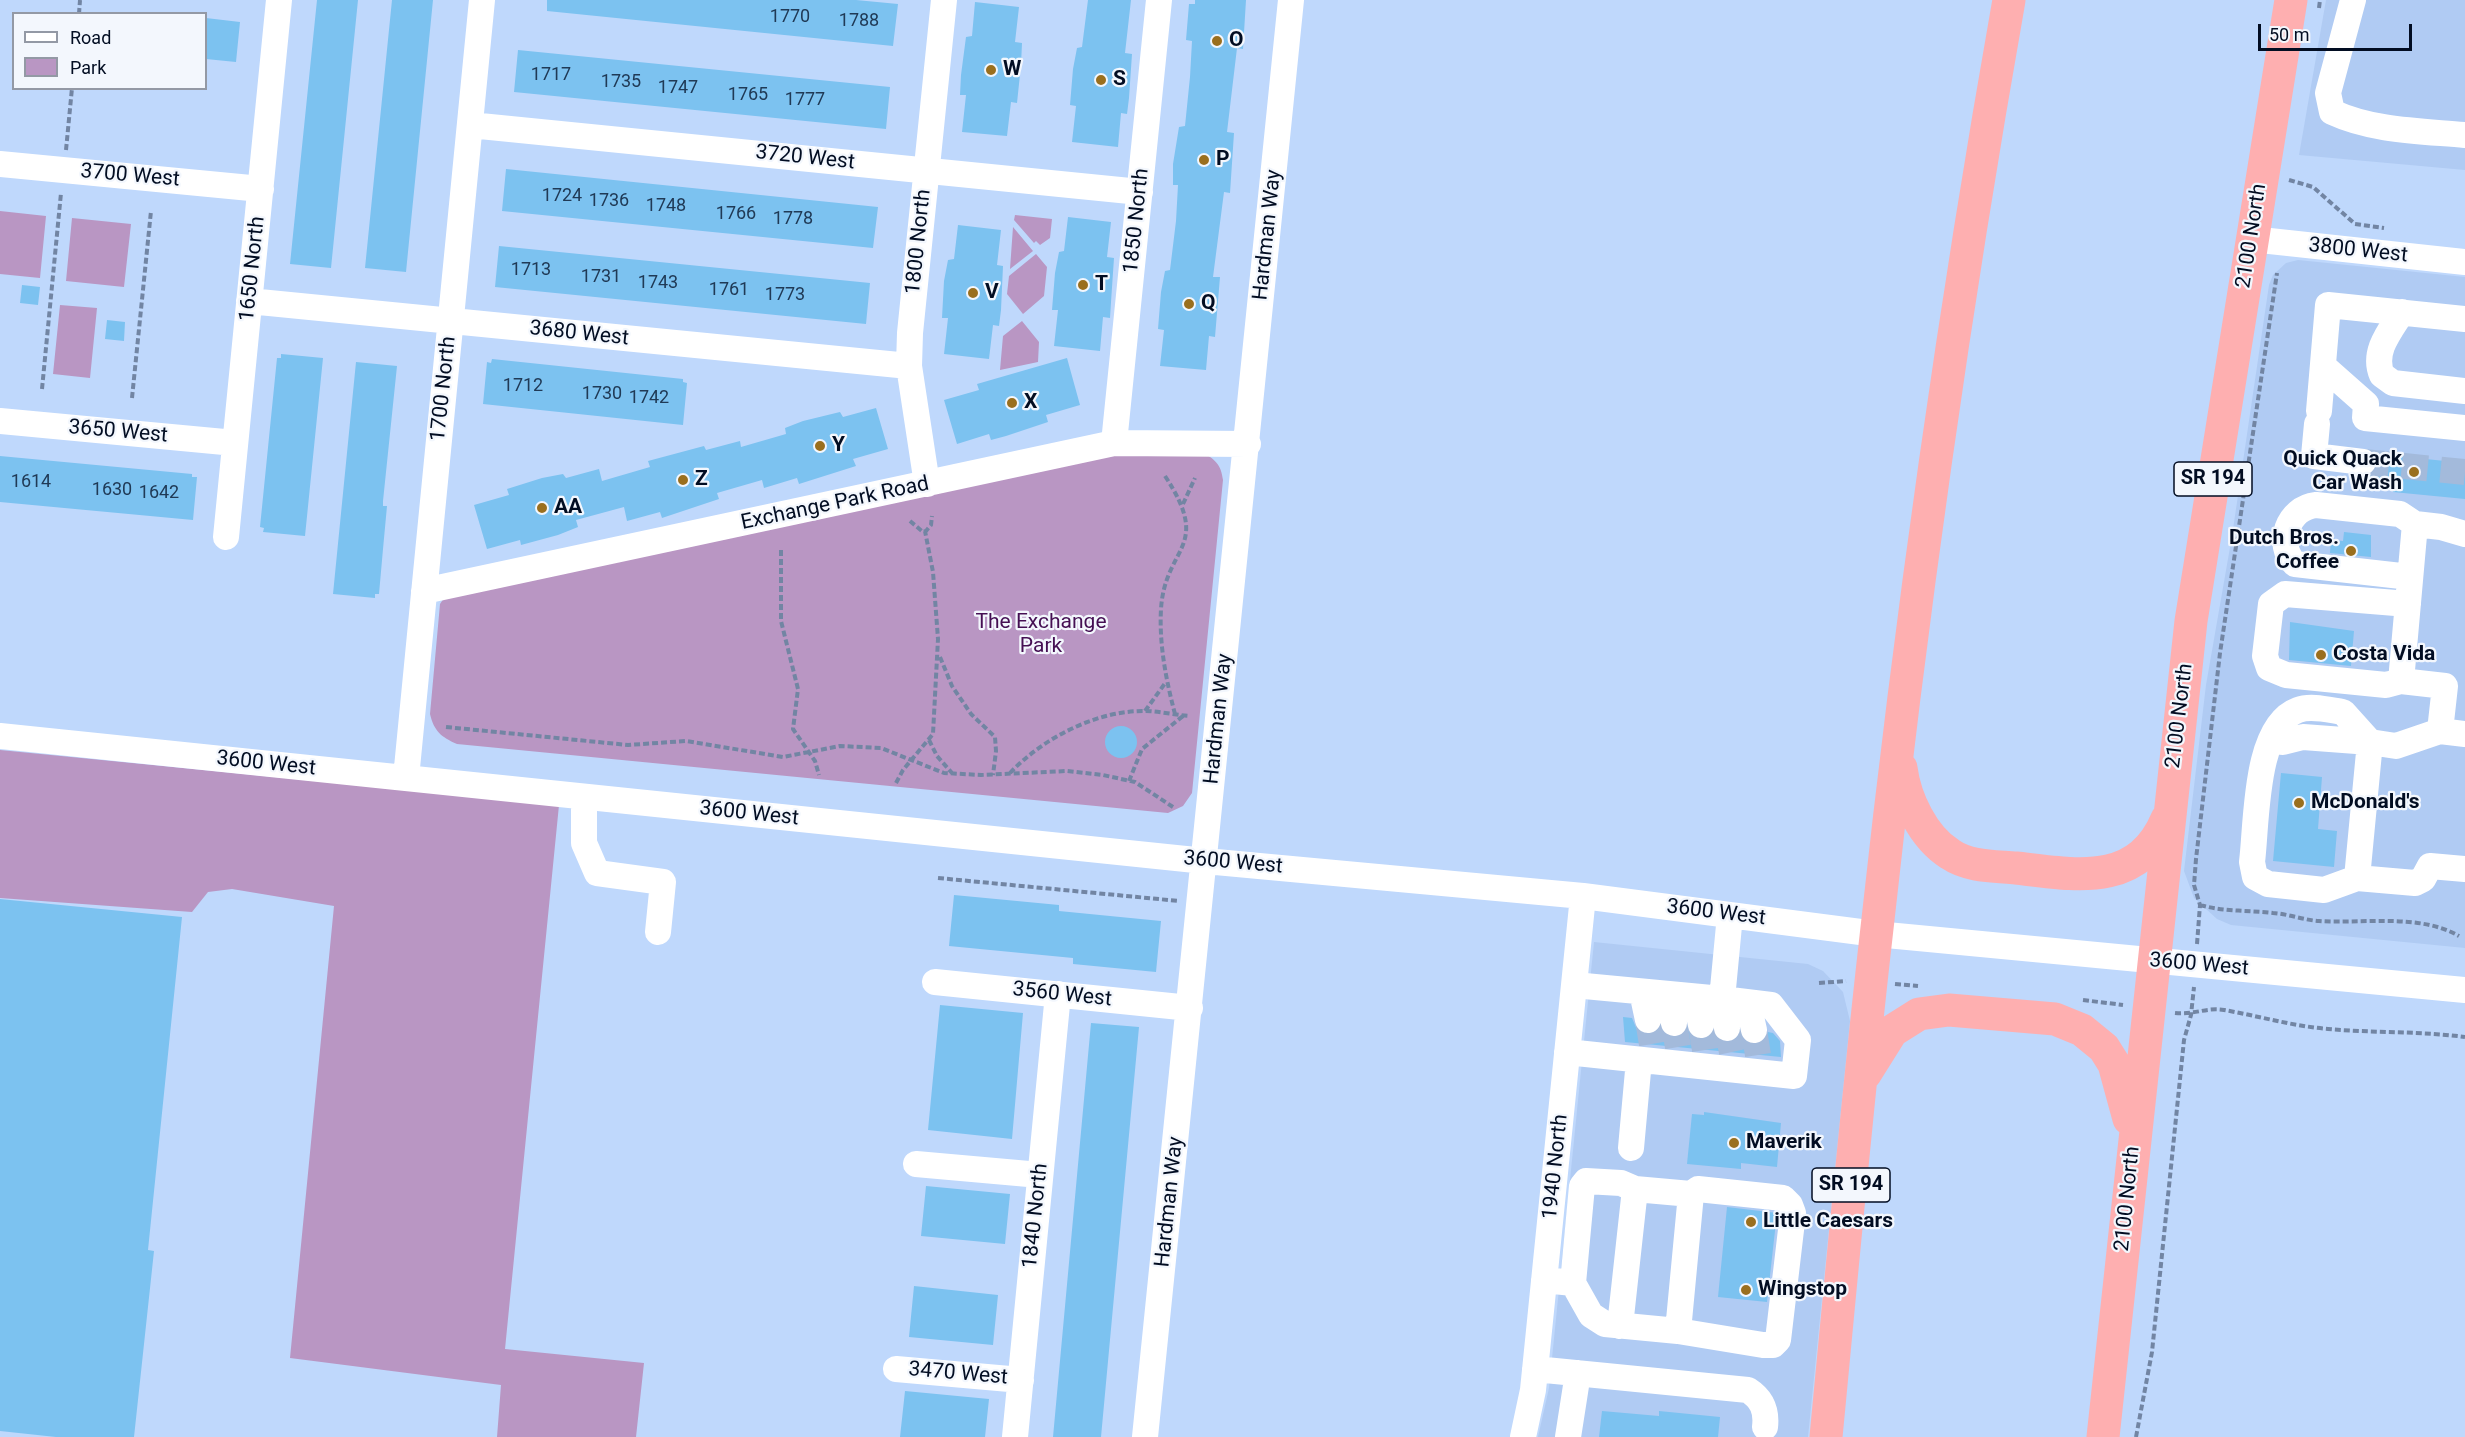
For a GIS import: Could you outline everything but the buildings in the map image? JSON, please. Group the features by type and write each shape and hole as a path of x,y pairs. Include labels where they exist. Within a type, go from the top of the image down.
{"highway":[{"name":"SR 194","path":"1826,1437 1876,934 1898,755 1949,375 2009,0"},
{"name":"2100 North","path":"2103,1437 2191,621 2291,0"},
{"path":"1898,755 1907,794 1925,827 1949,854 1971,863 2080,875 2105,873 2126,866 2147,849 2157,838 2169,813"},
{"path":"1861,1086 1874,1056 1887,1037 1905,1021 1919,1014 1949,1010 2055,1019 2082,1030 2104,1047 2122,1088 2133,1148"}],"street":[{"name":"1650 North","path":"226,537 279,0"},
{"name":"1700 North","path":"406,778 482,0"},
{"name":"1800 North","path":"927,484 909,366 944,0"},
{"name":"1850 North","path":"1114,443 1159,0"},
{"name":"Hardman Way","path":"1145,1437 1248,444 1291,0"},
{"path":"2353,0 2328,93 2332,112 2349,120 2380,127 2465,135"},
{"name":"3720 West","path":"470,125 1140,192"},
{"name":"3700 West","path":"0,164 261,189"},
{"name":"3800 West","path":"2251,239 2465,262"},
{"name":"3680 West","path":"249,302 909,366"},
{"path":"2363,462 2314,456 2328,305 2465,319"},
{"path":"2402,312 2381,347 2382,375 2393,384 2465,391"},
{"path":"2323,366 2366,404 2365,418 2465,428"},
{"name":"3650 West","path":"0,421 235,443"},
{"name":"Exchange Park Road","path":"424,591 1114,443 1248,444"},
{"path":"2410,578 2301,565 2291,561 2286,545 2289,521 2295,512 2305,506 2400,514 2415,524 2442,527 2465,534"},
{"path":"2400,681 2415,524"},
{"path":"2329,888 2314,879 2273,874 2266,868 2275,765 2283,742 2293,727 2303,721 2312,720 2339,722 2370,742 2396,746 2453,733 2445,686 2400,681 2386,685 2276,673 2265,663 2271,604 2278,598 2294,593 2407,610"},
{"path":"2357,878 2370,742 2343,712 2306,708 2296,711 2271,734 2266,749 2253,862 2255,876 2268,884 2329,888 2357,878 2415,883 2423,879 2430,866 2465,869"},
{"name":"3600 West","path":"0,736 1205,861 1583,896 1876,934 2465,990"},
{"path":"584,797 584,843 597,873 663,882 658,932"},
{"name":"1940 North","path":"1523,1437 1535,1369 1583,896"},
{"path":"1730,915 1722,999 1731,1050"},
{"name":"3560 West","path":"935,982 1190,1008"},
{"path":"1567,1052 1649,1046 1705,1047 1758,1053 1794,1076 1798,1040 1771,1005 1574,985"},
{"path":"1631,1148 1649,1046 1642,992"},
{"name":"1840 North","path":"1015,1437 1058,994"},
{"path":"1668,994 1678,1045"},
{"path":"1695,997 1705,1047"},
{"path":"1748,1003 1758,1053"},
{"path":"916,1164 1040,1174"},
{"path":"1586,1181 1621,1183 1635,1189 1690,1194 1698,1189 1783,1198 1790,1205 1792,1225 1782,1330 1773,1345 1678,1331 1605,1324 1591,1315 1573,1282 1582,1186 1586,1181"},
{"path":"1620,1326 1635,1189"},
{"path":"1678,1331 1690,1194"},
{"path":"1544,1280 1573,1282"},
{"name":"3470 West","path":"896,1369 1021,1380"},
{"path":"1535,1369 1748,1390 1761,1401 1766,1413 1764,1427"},
{"path":"1568,1437 1578,1373"}],"path":[{"path":"64,159 72,90"},
{"path":"2289,180 2313,187 2355,224 2387,229"},
{"path":"42,389 62,192"},
{"path":"132,398 151,211"},
{"path":"2277,273 2221,642 2194,885 2200,905 2222,911 2277,913 2316,921 2445,927 2459,936"},
{"path":"1165,476 1182,506 1187,532 1163,591 1161,610 1167,682 1175,714"},
{"path":"1182,506 1196,478"},
{"path":"925,531 931,525 932,516"},
{"path":"896,783 903,770 933,734 938,654 933,572 925,531 910,521"},
{"path":"781,550 781,621 798,689 794,729 814,760 819,775"},
{"path":"938,654 952,686 971,714 994,737 996,751 993,775"},
{"path":"1145,711 1167,682"},
{"path":"1010,774 1028,754 1067,731 1105,718 1145,711 1190,716"},
{"path":"1129,781 1142,749 1184,715"},
{"path":"446,727 628,745 686,741 783,757 840,746 881,748 952,774 993,775 1067,771 1129,781 1173,807"},
{"path":"928,740 937,756 952,774"},
{"path":"938,878 1200,903"},
{"path":"1819,983 1827,981"},
{"path":"2136,1437 2152,1352 2184,1040 2191,1015 2209,1009 2223,1010 2274,1022 2328,1029 2465,1037"}],"shaded area":[{"path":"2326,0 2465,0 2465,170 2299,155"},
{"path":"2298,260 2465,277 2465,948 2231,925 2217,919 2194,898 2184,871 2206,685 2232,536 2269,285 2273,275 2286,263"},
{"path":"1594,942 1808,964 1823,971 1843,992 1850,1021 1808,1437 1538,1437 1549,1388"}],"green space":[{"path":"0,211 46,216 40,278 0,274"},
{"path":"1015,215 1052,219 1050,238 1040,245 1036,241 1034,243 1014,220"},
{"path":"72,218 131,224 124,287 66,281"},
{"path":"1013,227 1033,251 1010,269"},
{"path":"1036,254 1047,267 1044,296 1023,314 1007,294 1009,276"},
{"path":"60,305 97,308 90,378 53,374"},
{"path":"1022,321 1039,342 1038,362 1000,370 1003,336"},
{"name":"The Exchange Park","path":"1201,452 1216,463 1221,470 1223,480 1192,793 1183,806 1168,813 457,744 439,733 432,720 430,714 440,604 448,592 1089,455"},
{"path":"0,750 559,805 505,1349 644,1363 636,1437 497,1437 501,1385 290,1358 334,906 232,889 208,892 192,912 0,898"}],"tunnel":[{"path":"2363,462 2465,472"},
{"path":"1648,1020 1652,1044"},
{"path":"1674,1023 1678,1047"},
{"path":"1701,1025 1705,1050"},
{"path":"1727,1028 1732,1052"},
{"path":"1754,1030 1758,1055"}],"place":[{"name":"O","path":"1217,41"},
{"name":"W","path":"991,70"},
{"name":"S","path":"1101,80"},
{"name":"P","path":"1204,160"},
{"name":"T","path":"1083,285"},
{"name":"V","path":"973,293"},
{"name":"Q","path":"1189,304"},
{"name":"X","path":"1012,403"},
{"name":"Y","path":"820,446"},
{"name":"Quick Quack Car Wash","path":"2414,472"},
{"name":"Z","path":"683,480"},
{"name":"AA","path":"542,508"},
{"name":"Dutch Bros. Coffee","path":"2351,551"},
{"name":"Costa Vida","path":"2321,655"},
{"name":"McDonald's","path":"2299,803"},
{"name":"Maverik","path":"1734,1143"},
{"name":"Little Caesars","path":"1751,1222"},
{"name":"Wingstop","path":"1746,1290"}]}
